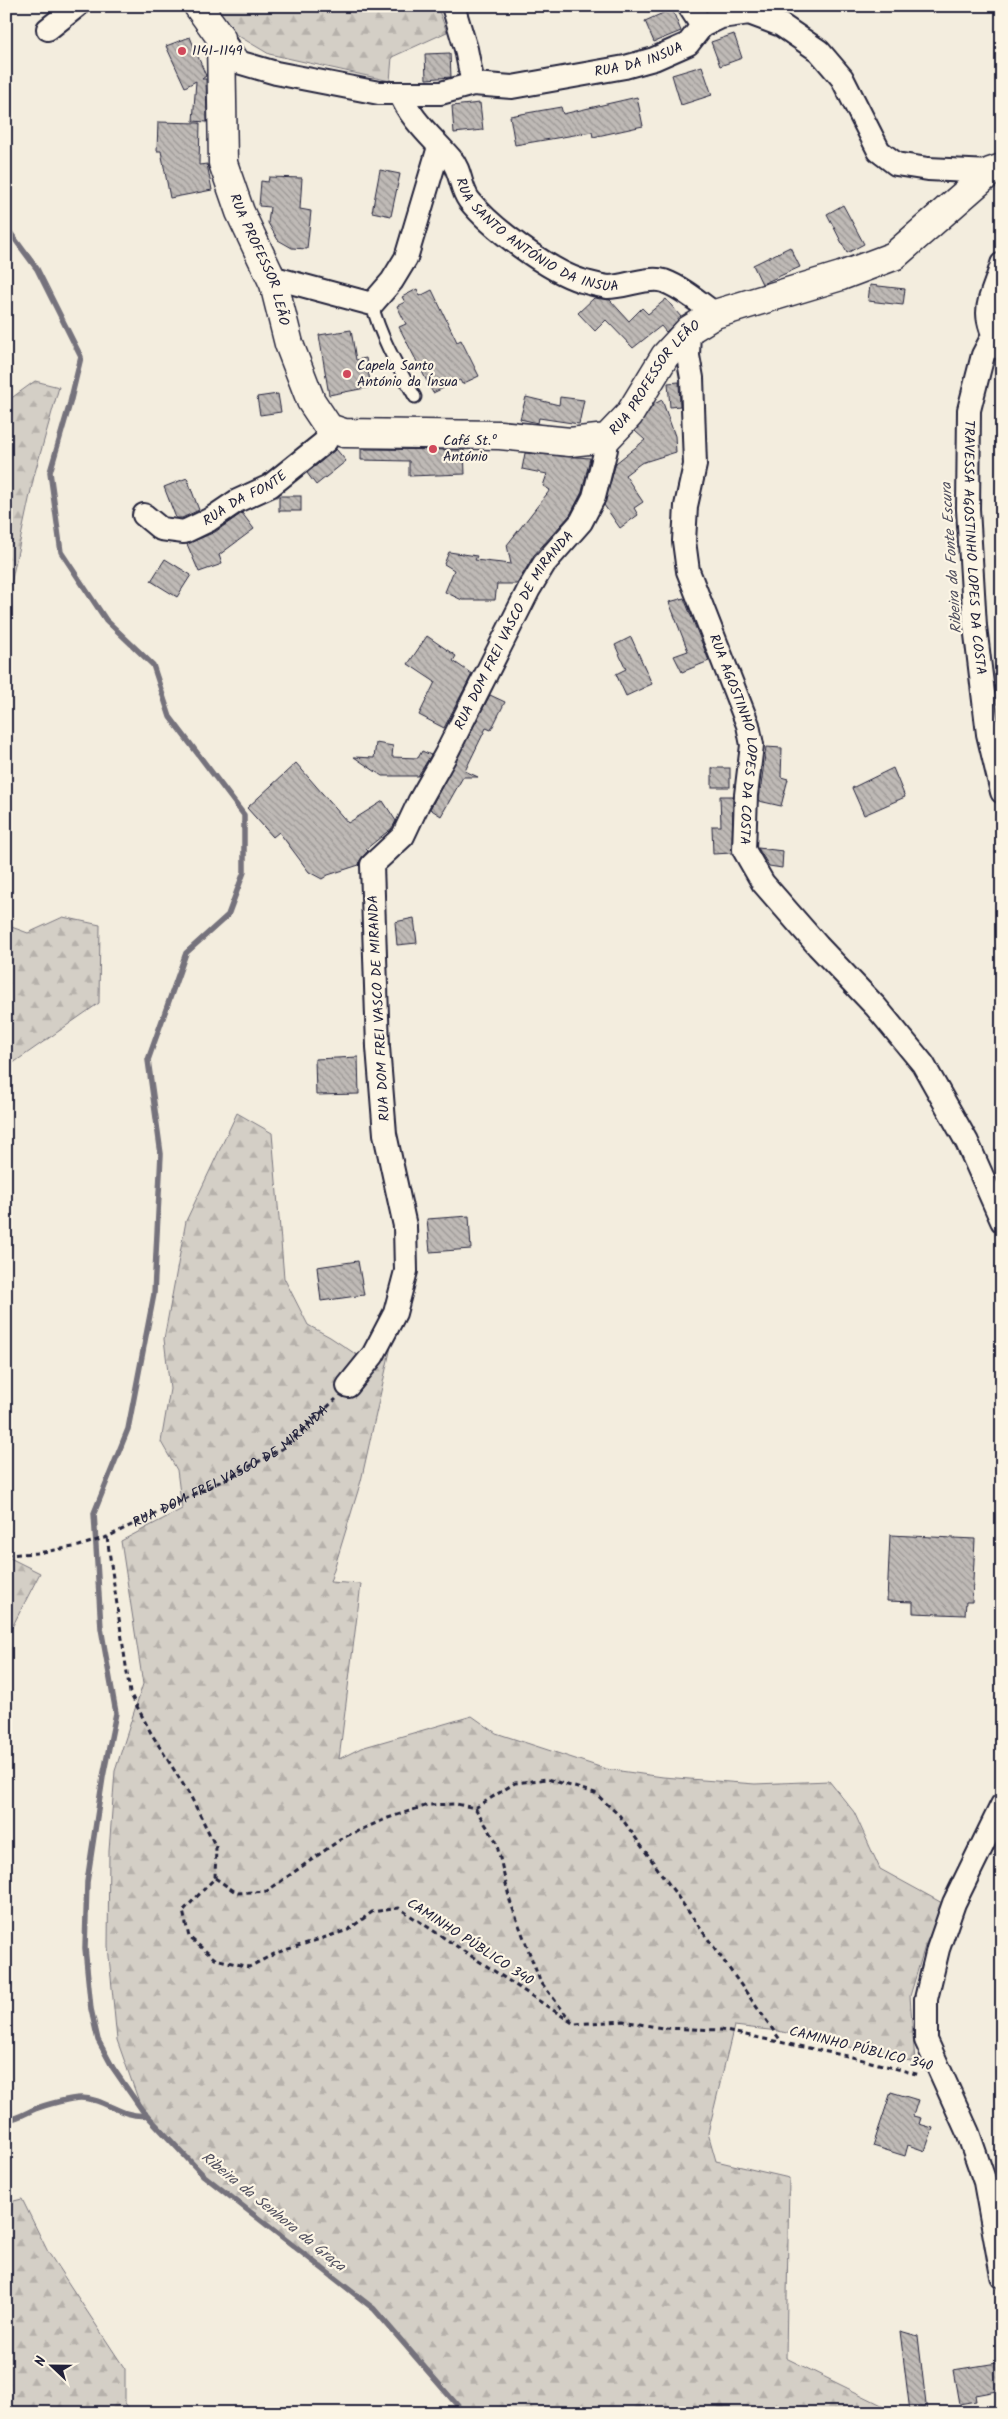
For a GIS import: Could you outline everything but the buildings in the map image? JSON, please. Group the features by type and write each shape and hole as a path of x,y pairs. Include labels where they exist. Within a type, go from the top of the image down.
{"street":[{"path":"48,29 77,6"},
{"path":"198,6 221,38"},
{"path":"453,6 466,48 473,84"},
{"path":"689,6 702,26"},
{"name":"RUA DA INSUA","path":"221,38 238,62 276,73 379,93 441,93 473,84 512,87 654,60 688,44 702,26 720,17 749,13 782,25 819,52 842,78 879,151 896,164 928,169 996,170"},
{"name":"RUA PROFESSOR LEÃO","path":"221,38 223,163 240,212 274,284 289,344 310,401 329,428 344,433 500,435 570,442 606,438 629,415 665,356 689,330 715,314 841,276 894,256 996,170"},
{"name":"RUA SANTO ANTÓNIO DA INSUA","path":"400,93 404,102 439,147 452,160 468,199 485,217 518,244 551,266 581,280 608,287 663,281 691,296 715,314"},
{"path":"262,258 276,278 372,304 392,281 406,258 439,147"},
{"path":"994,336 987,304 1002,264"},
{"name":"RUA AGOSTINHO LOPES DA COSTA","path":"689,330 688,356 692,378 695,464 686,506 684,541 688,571 748,725 752,746 746,796 744,850 763,883 818,946 876,1007 923,1064 967,1142 1002,1221"},
{"name":"TRAVESSA AGOSTINHO LOPES DA COSTA","path":"994,336 983,355 969,410 968,509 975,626 983,695 988,734 1002,792"},
{"name":"RUA DA FONTE","path":"144,515 161,529 184,532 209,520 237,501 270,486 326,441 329,428"},
{"name":"RUA DOM FREI VASCO DE MIRANDA","path":"348,1386 373,1355 395,1313 406,1271 405,1226 384,1124 378,1047 372,865 404,836 419,802 441,764 529,589 544,564 580,522 594,497 606,450 606,438"},
{"path":"1002,1805 954,1903 938,1949 926,1999 926,2040 968,2133 985,2182 1002,2276"}],"lane":[{"path":"372,304 376,319 392,357 415,397"}],"path":[{"name":"RUA DOM FREI VASCO DE MIRANDA","path":"6,1555 37,1553 79,1546 107,1537 232,1476 282,1449 348,1386"},
{"path":"107,1537 130,1692 151,1733 191,1797 216,1847 214,1878 237,1893 267,1891 344,1837 388,1818 428,1805 456,1804 474,1808 496,1841 510,1902 540,1980 574,2024"},
{"path":"474,1808 515,1783 546,1779 595,1792 620,1816 781,2041"},
{"name":"CAMINHO PÚBLICO 340","path":"214,1878 183,1911 189,1937 215,1959 249,1967 276,1953 348,1930 372,1912 399,1908 574,2024 623,2021 662,2028 722,2030 781,2041 944,2081"}],"green space":[{"path":"210,6 437,6 447,32 392,57 390,81 269,54 225,28"},
{"path":"35,381 59,387 34,476 6,607 6,402"},
{"path":"63,917 100,925 99,1003 6,1068 6,925 28,933"},
{"path":"237,1113 272,1133 284,1278 308,1325 330,1337 375,1367 392,1342 361,1481 330,1582 361,1584 339,1759 361,1748 472,1716 496,1733 606,1769 663,1777 755,1784 829,1781 854,1812 880,1869 944,1904 925,1946 910,1996 915,2062 778,2031 734,2026 708,2133 716,2161 789,2178 786,2358 898,2413 464,2413 374,2309 203,2175 142,2110 117,2040 108,1946 109,1851 115,1771 143,1684 121,1541 182,1509 177,1470 161,1442 170,1389 164,1339 186,1221"},
{"path":"6,1556 40,1573 10,1631 6,1634"},
{"path":"22,2199 48,2252 125,2369 125,2403 133,2413 6,2413 6,2203"}],"waterway":[{"path":"6,227 37,269 81,357 50,472 61,552 106,620 153,665 170,717 244,815 244,872 228,915 186,953 148,1060 161,1154 154,1294 128,1429 94,1513 101,1628 116,1713 103,1777 87,1882 85,1948 91,2009 98,2040 113,2068 142,2110 203,2175 374,2309 464,2413"},
{"name":"Ribeira da Senhora da Graça","path":"6,2120 51,2104 81,2098 98,2101 130,2114 147,2115"}],"place":[{"name":"1141-1149","path":"182,51"},
{"name":"Capela Santo António da Ínsua","path":"347,374"},
{"name":"Café St.º António","path":"433,449"}],"water label":[{"name":"Ribeira da Fonte Escura","path":"952,558"}]}
